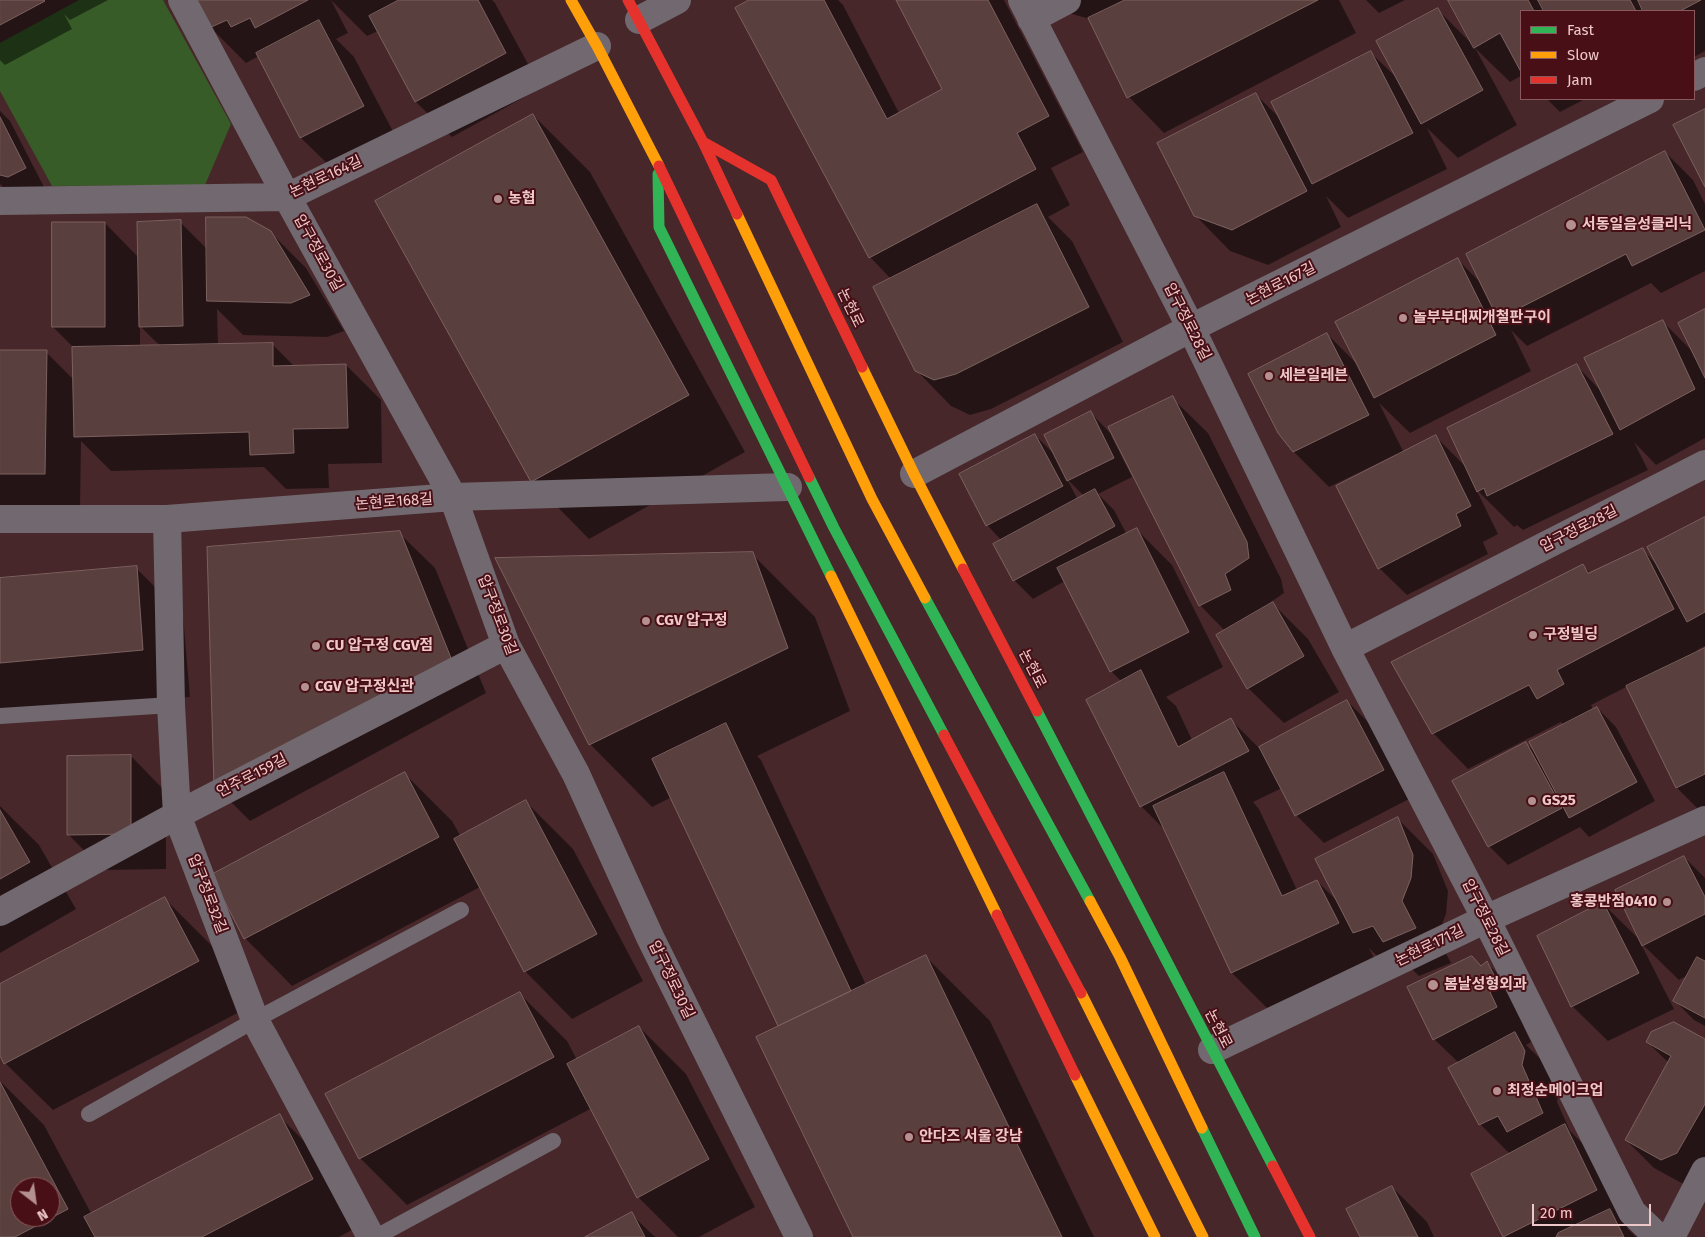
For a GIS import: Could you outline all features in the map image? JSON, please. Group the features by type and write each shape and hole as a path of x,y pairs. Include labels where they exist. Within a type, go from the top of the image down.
{"main road":[{"path":"571,0 597,46 658,165 834,528 1078,987 1203,1237"},
{"path":"634,10 703,142 740,218 872,499 1120,957 1255,1237"},
{"name":"논현로","path":"703,142 771,180 914,474 1310,1237"},
{"path":"658,165 659,227 788,486 1155,1237"}],"street":[{"name":"압구정로30길","path":"182,0 287,197 453,497 506,645 576,774 650,937 799,1237"},
{"path":"634,10 677,0"},
{"path":"1027,10 1067,0"},
{"name":"압구정로28길","path":"1027,10 1191,328 1345,648 1486,919 1632,1212 1658,1237"},
{"name":"논현로164길","path":"0,201 287,197 597,46"},
{"name":"논현로167길","path":"914,474 1191,328 1648,100"},
{"name":"압구정로28길","path":"1345,648 1705,464"},
{"name":"논현로168길","path":"0,519 167,519 453,497 788,486"},
{"name":"압구정로32길","path":"167,519 171,705 177,815 255,1020 371,1237"},
{"name":"언주로159길","path":"0,912 177,815 506,645"},
{"name":"논현로171길","path":"1212,1050 1486,919 1705,820"},
{"path":"1671,1237 1705,1171"}],"lane":[{"path":"0,716 171,705"},
{"path":"89,1114 255,1020 461,910"},
{"path":"376,1237 553,1141"}],"green space":[{"path":"79,0 163,0 231,124 205,185 52,186 0,91 0,43"}],"building":[{"path":"0,0 44,0 45,1 0,25"},
{"path":"196,0 308,0 255,28 250,18 231,27 227,20 209,28"},
{"path":"399,0 478,0 506,53 415,102 369,16"},
{"path":"749,0 824,0 887,119 942,89 896,0 988,0 1049,116 1017,133 1036,169 869,258 735,8"},
{"path":"1125,0 1318,0 1127,98 1088,18"},
{"path":"1448,0 1528,0 1533,10 1520,10 1520,70 1500,33 1474,48"},
{"path":"1538,0 1630,0 1635,10 1543,10"},
{"path":"1638,0 1701,0 1682,10 1643,10"},
{"path":"1438,8 1483,90 1421,124 1376,41"},
{"path":"319,20 364,106 300,138 256,53"},
{"path":"1371,51 1413,133 1312,184 1271,102"},
{"path":"1256,93 1307,191 1232,230 1194,216 1157,143"},
{"path":"1705,109 1705,187 1673,125"},
{"path":"533,114 689,395 531,482 375,201"},
{"path":"0,117 26,168 8,177 0,175"},
{"path":"1665,151 1705,230 1632,266 1626,254 1498,319 1466,254"},
{"path":"1037,204 1089,307 956,374 934,380 915,371 873,287"},
{"path":"206,217 246,217 271,231 310,295 291,303 207,301"},
{"path":"181,220 183,326 139,327 137,222"},
{"path":"52,222 105,222 105,327 52,327"},
{"path":"1458,258 1496,335 1374,398 1335,322"},
{"path":"1705,309 1705,378 1678,323"},
{"path":"1663,320 1695,389 1620,430 1584,358"},
{"path":"1327,333 1369,415 1293,452 1278,433 1248,374"},
{"path":"273,343 273,366 346,364 348,428 293,429 294,453 250,455 249,432 74,437 72,347"},
{"path":"0,350 47,350 45,474 0,474"},
{"path":"1577,364 1613,434 1487,496 1484,488 1477,492 1447,428"},
{"path":"1173,396 1247,542 1249,558 1225,574 1231,590 1199,606 1108,427"},
{"path":"1091,411 1114,458 1067,481 1044,435"},
{"path":"1035,434 1063,486 986,526 959,474"},
{"path":"1436,435 1471,506 1456,514 1461,526 1378,569 1336,486"},
{"path":"1095,489 1115,526 1013,581 993,544"},
{"path":"1705,517 1705,612 1687,622 1647,547"},
{"path":"1137,528 1189,632 1110,672 1057,568"},
{"name":"CGV 압구정신관","path":"400,531 451,658 214,787 207,547"},
{"name":"구정빌딩","path":"1643,548 1674,609 1557,670 1564,684 1537,699 1529,685 1432,734 1391,662 1583,564 1588,573"},
{"path":"753,552 788,648 589,745 495,558"},
{"path":"137,566 143,650 0,663 0,578"},
{"path":"1273,602 1304,656 1247,689 1216,635"},
{"path":"1705,648 1705,774 1676,788 1626,686"},
{"path":"1141,670 1178,747 1231,718 1249,751 1140,807 1086,700"},
{"path":"1347,700 1384,770 1295,816 1259,747"},
{"path":"1597,707 1637,782 1569,818 1529,742"},
{"path":"726,723 851,991 778,1026 652,759"},
{"path":"1526,742 1562,808 1488,847 1452,781"},
{"path":"131,755 131,834 67,835 67,756"},
{"path":"405,772 439,837 244,939 211,875"},
{"path":"1224,772 1282,896 1317,880 1339,923 1231,973 1153,806"},
{"path":"526,800 597,934 524,972 454,839"},
{"path":"0,810 30,862 0,879"},
{"path":"1398,817 1413,855 1411,878 1402,901 1416,928 1383,942 1373,926 1353,933 1315,859"},
{"path":"1684,856 1705,897 1705,914 1642,946 1615,890"},
{"path":"165,897 199,961 4,1064 0,1056 0,984"},
{"path":"1603,902 1639,973 1571,1007 1537,936"},
{"name":"안다즈 서울 강남","path":"926,955 1062,1237 853,1237 756,1037"},
{"path":"1472,956 1481,966 1487,961 1500,987 1490,992 1497,1007 1433,1040 1407,987"},
{"path":"1697,957 1705,961 1705,1018 1673,1001"},
{"path":"520,992 554,1057 359,1159 325,1094"},
{"path":"1674,1022 1705,1039 1705,1104 1677,1153 1661,1160 1625,1140 1671,1056 1646,1042 1651,1032"},
{"path":"639,1026 709,1159 637,1198 567,1064"},
{"name":"최정순메이크업","path":"1515,1032 1525,1051 1522,1065 1543,1113 1507,1132 1498,1116 1479,1125 1448,1068"},
{"path":"0,1082 51,1177 10,1177 10,1227 34,1227 15,1237 0,1237"},
{"path":"280,1114 313,1179 202,1237 95,1237 84,1217"},
{"path":"1565,1124 1597,1190 1503,1237 1471,1174"},
{"path":"1392,1186 1418,1237 1360,1237 1346,1209"},
{"path":"60,1194 68,1209 60,1213"},
{"path":"1610,1209 1624,1237 1556,1237 1558,1233"},
{"path":"632,1212 645,1237 585,1237"}],"traffic: fast":[{"path":"658,174 659,227 831,576"},
{"path":"809,477 944,735"},
{"path":"925,598 1090,901"},
{"path":"1037,711 1273,1166"},
{"path":"1202,1128 1255,1237"}],"traffic: slow":[{"path":"571,0 659,166"},
{"path":"737,214 872,499 925,598"},
{"path":"862,367 963,569"},
{"path":"831,576 997,915"},
{"path":"1090,901 1120,957 1202,1128"},
{"path":"1081,993 1203,1237"},
{"path":"1075,1075 1155,1237"}],"traffic: jam":[{"path":"628,0 703,142 737,214"},
{"path":"703,142 771,180 862,367"},
{"path":"659,166 809,477"},
{"path":"963,569 1037,711"},
{"path":"944,735 1081,993"},
{"path":"997,915 1075,1075"},
{"path":"1273,1166 1310,1237"}],"place":[{"name":"농협","path":"498,199"},
{"name":"서동일음성클리닉","path":"1571,225"},
{"name":"놀부부대찌개철판구이","path":"1403,318"},
{"name":"세븐일레븐","path":"1269,376"},
{"name":"CGV 압구정","path":"646,621"},
{"name":"구정빌딩","path":"1533,635"},
{"name":"CU 압구정 CGV점","path":"316,646"},
{"name":"CGV 압구정신관","path":"305,687"},
{"name":"GS25","path":"1532,801"},
{"name":"홍콩반점0410","path":"1667,902"},
{"name":"봄날성형외과","path":"1433,985"},
{"name":"최정순메이크업","path":"1497,1091"},
{"name":"안다즈 서울 강남","path":"909,1137"}]}
